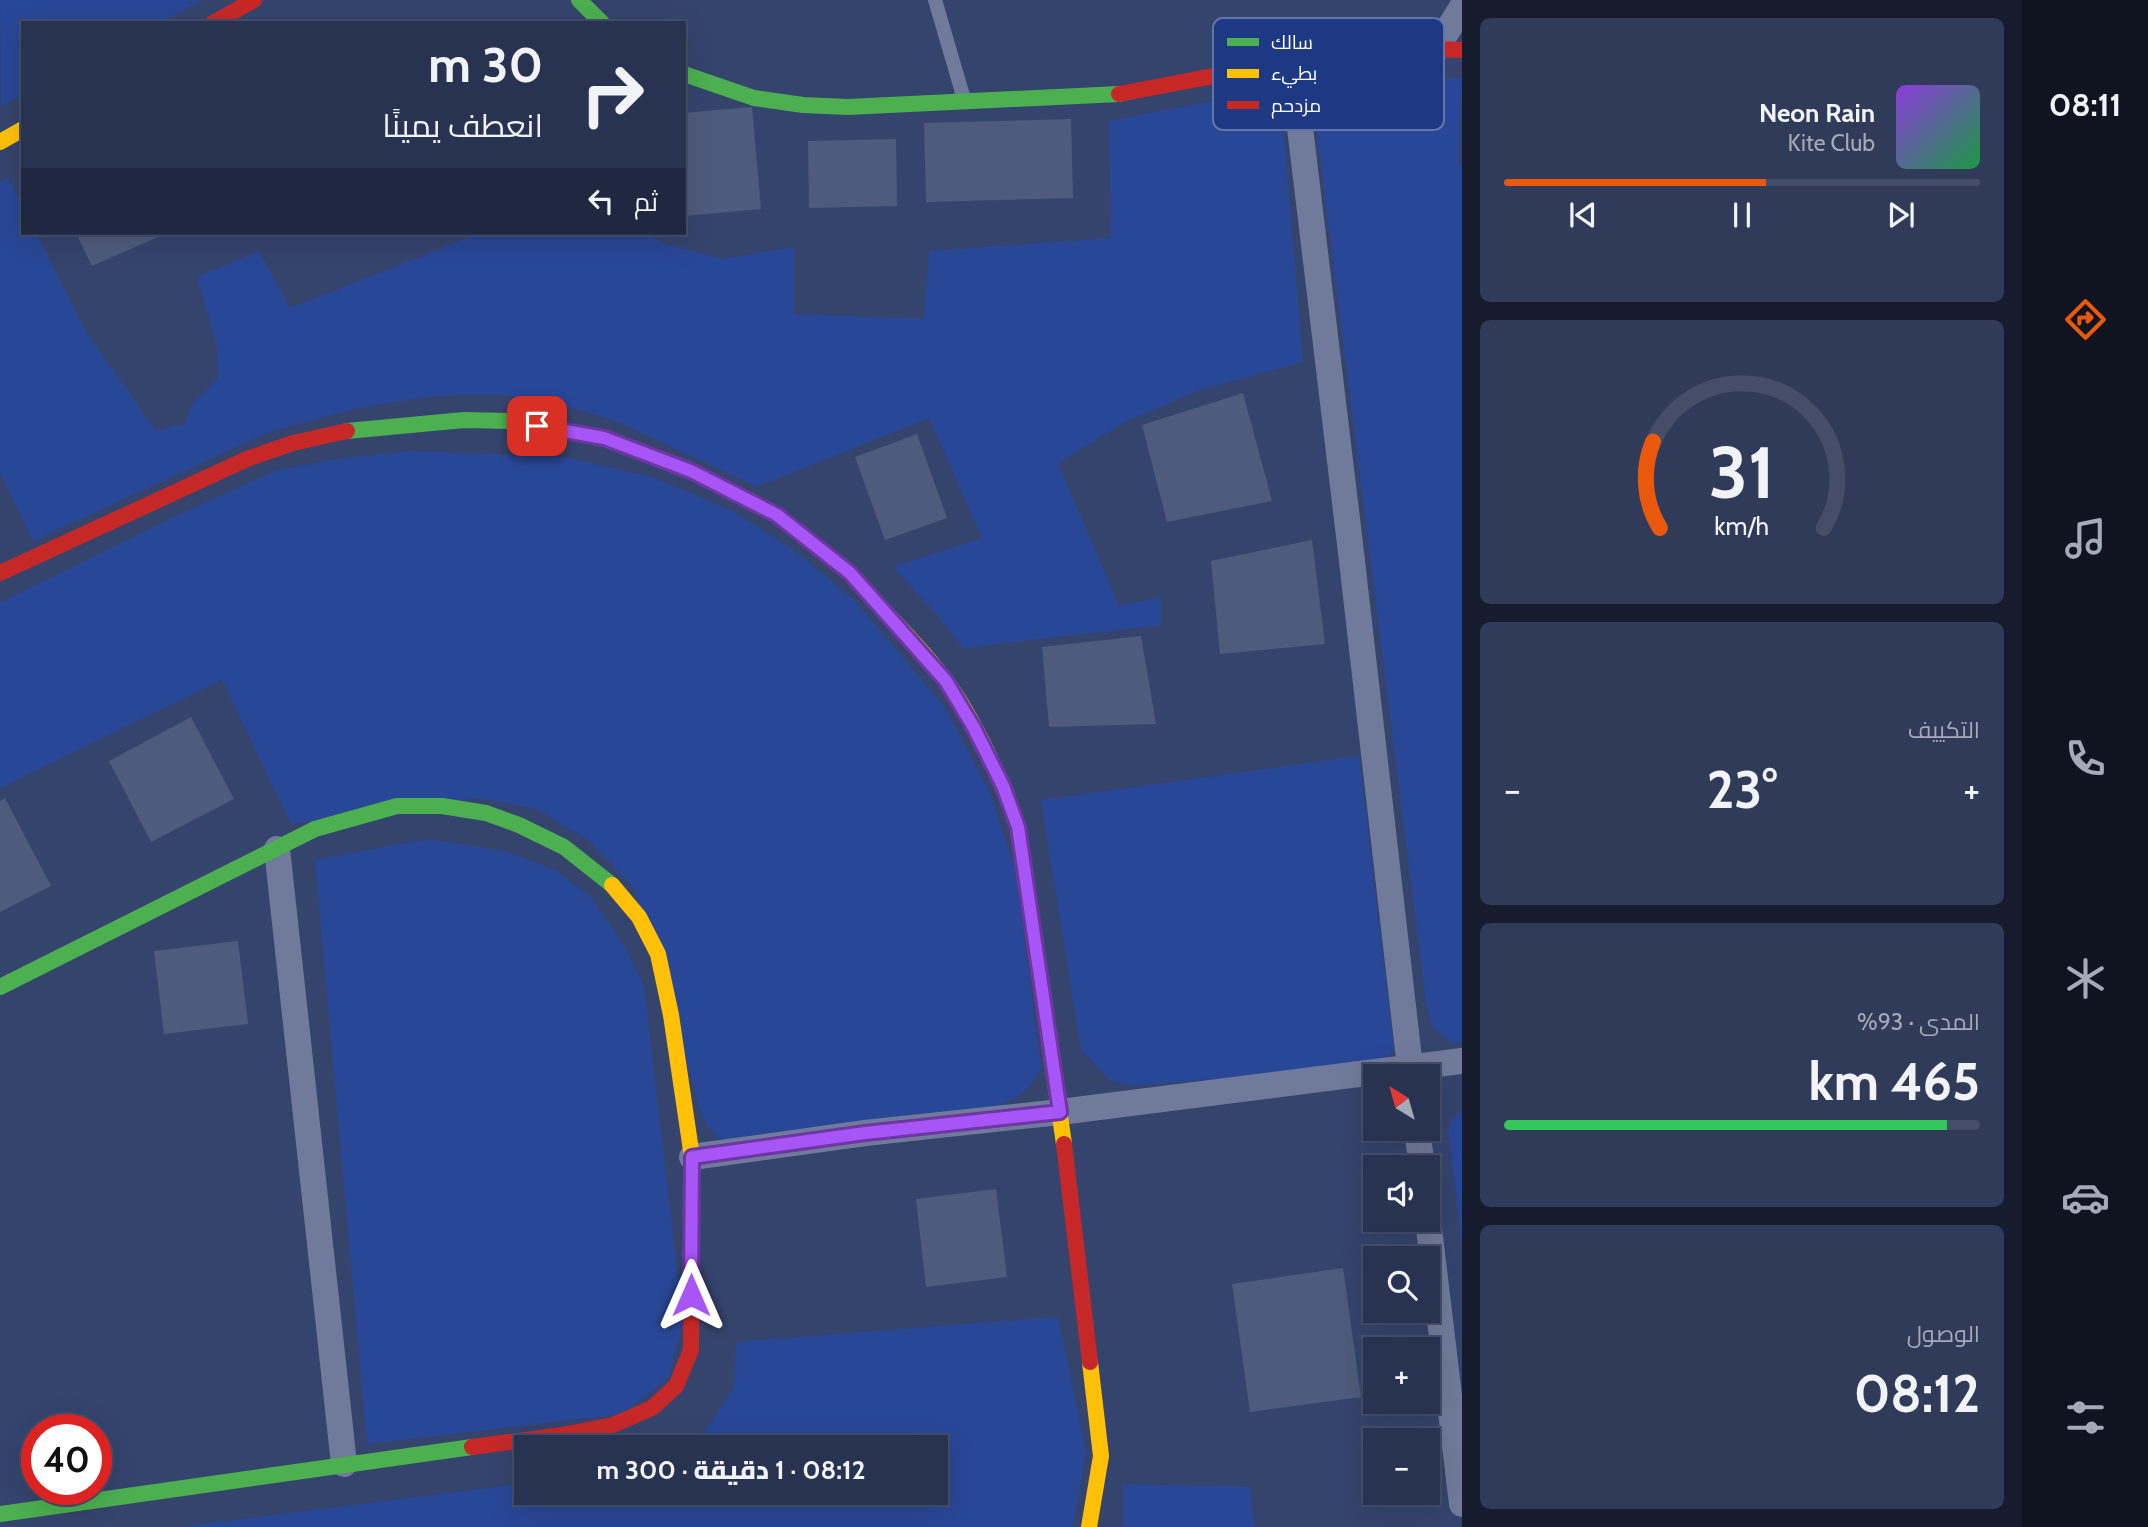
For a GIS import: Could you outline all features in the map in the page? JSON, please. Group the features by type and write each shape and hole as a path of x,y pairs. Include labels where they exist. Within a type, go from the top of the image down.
{"street":[{"path":"217,21 254,0"},
{"path":"579,0 600,21"},
{"path":"1449,49 1462,7"},
{"path":"686,75 754,98 803,105 848,107 1107,96 1213,76"},
{"path":"0,142 21,130"},
{"path":"1300,130 1409,1064"},
{"path":"0,573 247,459 293,443 345,431 464,420 515,421 604,438 691,471 777,515 850,573 946,681 974,728 1003,786 1018,827 1060,1112 1101,1456 1089,1527"},
{"path":"0,987 315,828 397,806 442,806 486,813 519,825 564,847 613,886 639,917 658,954 671,1015 692,1157 691,1350 676,1386 652,1408 613,1425 562,1435 0,1514"},
{"path":"277,849 344,1464"},
{"path":"1440,1066 1462,1061"},
{"path":"692,1157 865,1133 1363,1077"},
{"path":"1429,1232 1462,1504"}],"lane":[{"path":"935,0 965,103"}],"shaded area":[{"path":"0,0 203,0 163,21 21,21 21,96 1,106"},
{"path":"1462,78 1458,164 1462,165 1462,1042 1451,1043 1432,1026 1426,1002 1317,130 1444,130 1444,79"},
{"path":"1213,101 1213,130 1284,130 1303,362 1200,390 1125,422 1058,463 1119,606 1161,597 1161,625 963,648 893,567 982,538 929,418 757,487 616,421 562,405 504,395 434,396 359,408 269,432 33,541 0,473 0,182 8,177 21,203 21,235 37,235 85,330 156,431 185,423 192,404 218,378 217,346 197,277 259,251 290,308 475,235 649,235 665,244 723,259 794,247 794,314 924,319 929,251 1111,238 1109,121"},
{"path":"411,451 564,457 652,477 731,510 794,550 854,600 944,706 990,793 1016,872 1041,1068 1022,1093 1007,1102 977,1113 720,1140 708,1127 700,1110 634,888 588,840 536,809 480,798 291,824 222,680 0,788 0,603 161,523 274,471 330,460"},
{"path":"1359,756 1394,1050 1384,1061 1363,1066 1132,1086 1110,1080 1081,1050 1041,800"},
{"path":"428,839 505,851 555,870 590,896 624,945 644,986 683,1321 669,1377 622,1414 367,1444 315,860"},
{"path":"1462,1112 1462,1246 1448,1127 1458,1113"},
{"path":"1058,1317 1086,1451 1073,1527 181,1527 514,1485 514,1505 948,1505 948,1435 700,1435 734,1387 736,1342"},
{"path":"1123,1484 1250,1487 1254,1527 1123,1527"}],"building":[{"path":"752,107 761,209 686,216 686,113"},
{"path":"1071,119 1073,198 926,202 924,123"},
{"path":"896,139 897,206 809,208 808,141"},
{"path":"77,235 162,235 92,266"},
{"path":"1243,393 1272,501 1167,522 1142,425"},
{"path":"917,434 947,518 885,540 855,457"},
{"path":"1312,540 1325,644 1220,654 1211,561"},
{"path":"1141,636 1156,724 1049,727 1042,647"},
{"path":"191,717 234,799 151,842 109,761"},
{"path":"5,798 51,886 0,912 0,801"},
{"path":"238,941 248,1024 164,1034 154,951"},
{"path":"996,1189 1007,1277 926,1287 916,1199"},
{"path":"1343,1268 1361,1397 1250,1412 1232,1284"}],"traffic: fast":[{"path":"579,0 600,21"},
{"path":"686,75 754,98 803,105 848,107 1119,94"},
{"path":"347,431 464,420 515,421 604,438 691,471 777,515 850,573 863,588"},
{"path":"0,987 315,829 397,806 442,806 486,813 519,825 564,847 612,885"},
{"path":"0,1514 472,1447"}],"traffic: slow":[{"path":"0,142 21,130"},
{"path":"863,588 927,657 958,698 987,752 1018,827 1064,1144"},
{"path":"612,885 639,917 658,954 671,1015 692,1157 692,1176"},
{"path":"1089,1527 1101,1456 1090,1362"}],"traffic: jam":[{"path":"217,21 254,0"},
{"path":"1444,49 1462,50"},
{"path":"1119,94 1213,76"},
{"path":"0,573 247,459 293,443 347,431"},
{"path":"1064,1144 1090,1362"},
{"path":"472,1447 613,1425 652,1408 676,1386 691,1350 692,1176"}],"route":[{"path":"537,426 604,438 691,471 777,515 850,573 946,681 974,728 1003,786 1018,827 1060,1112 865,1133 692,1157 691,1295"}]}
